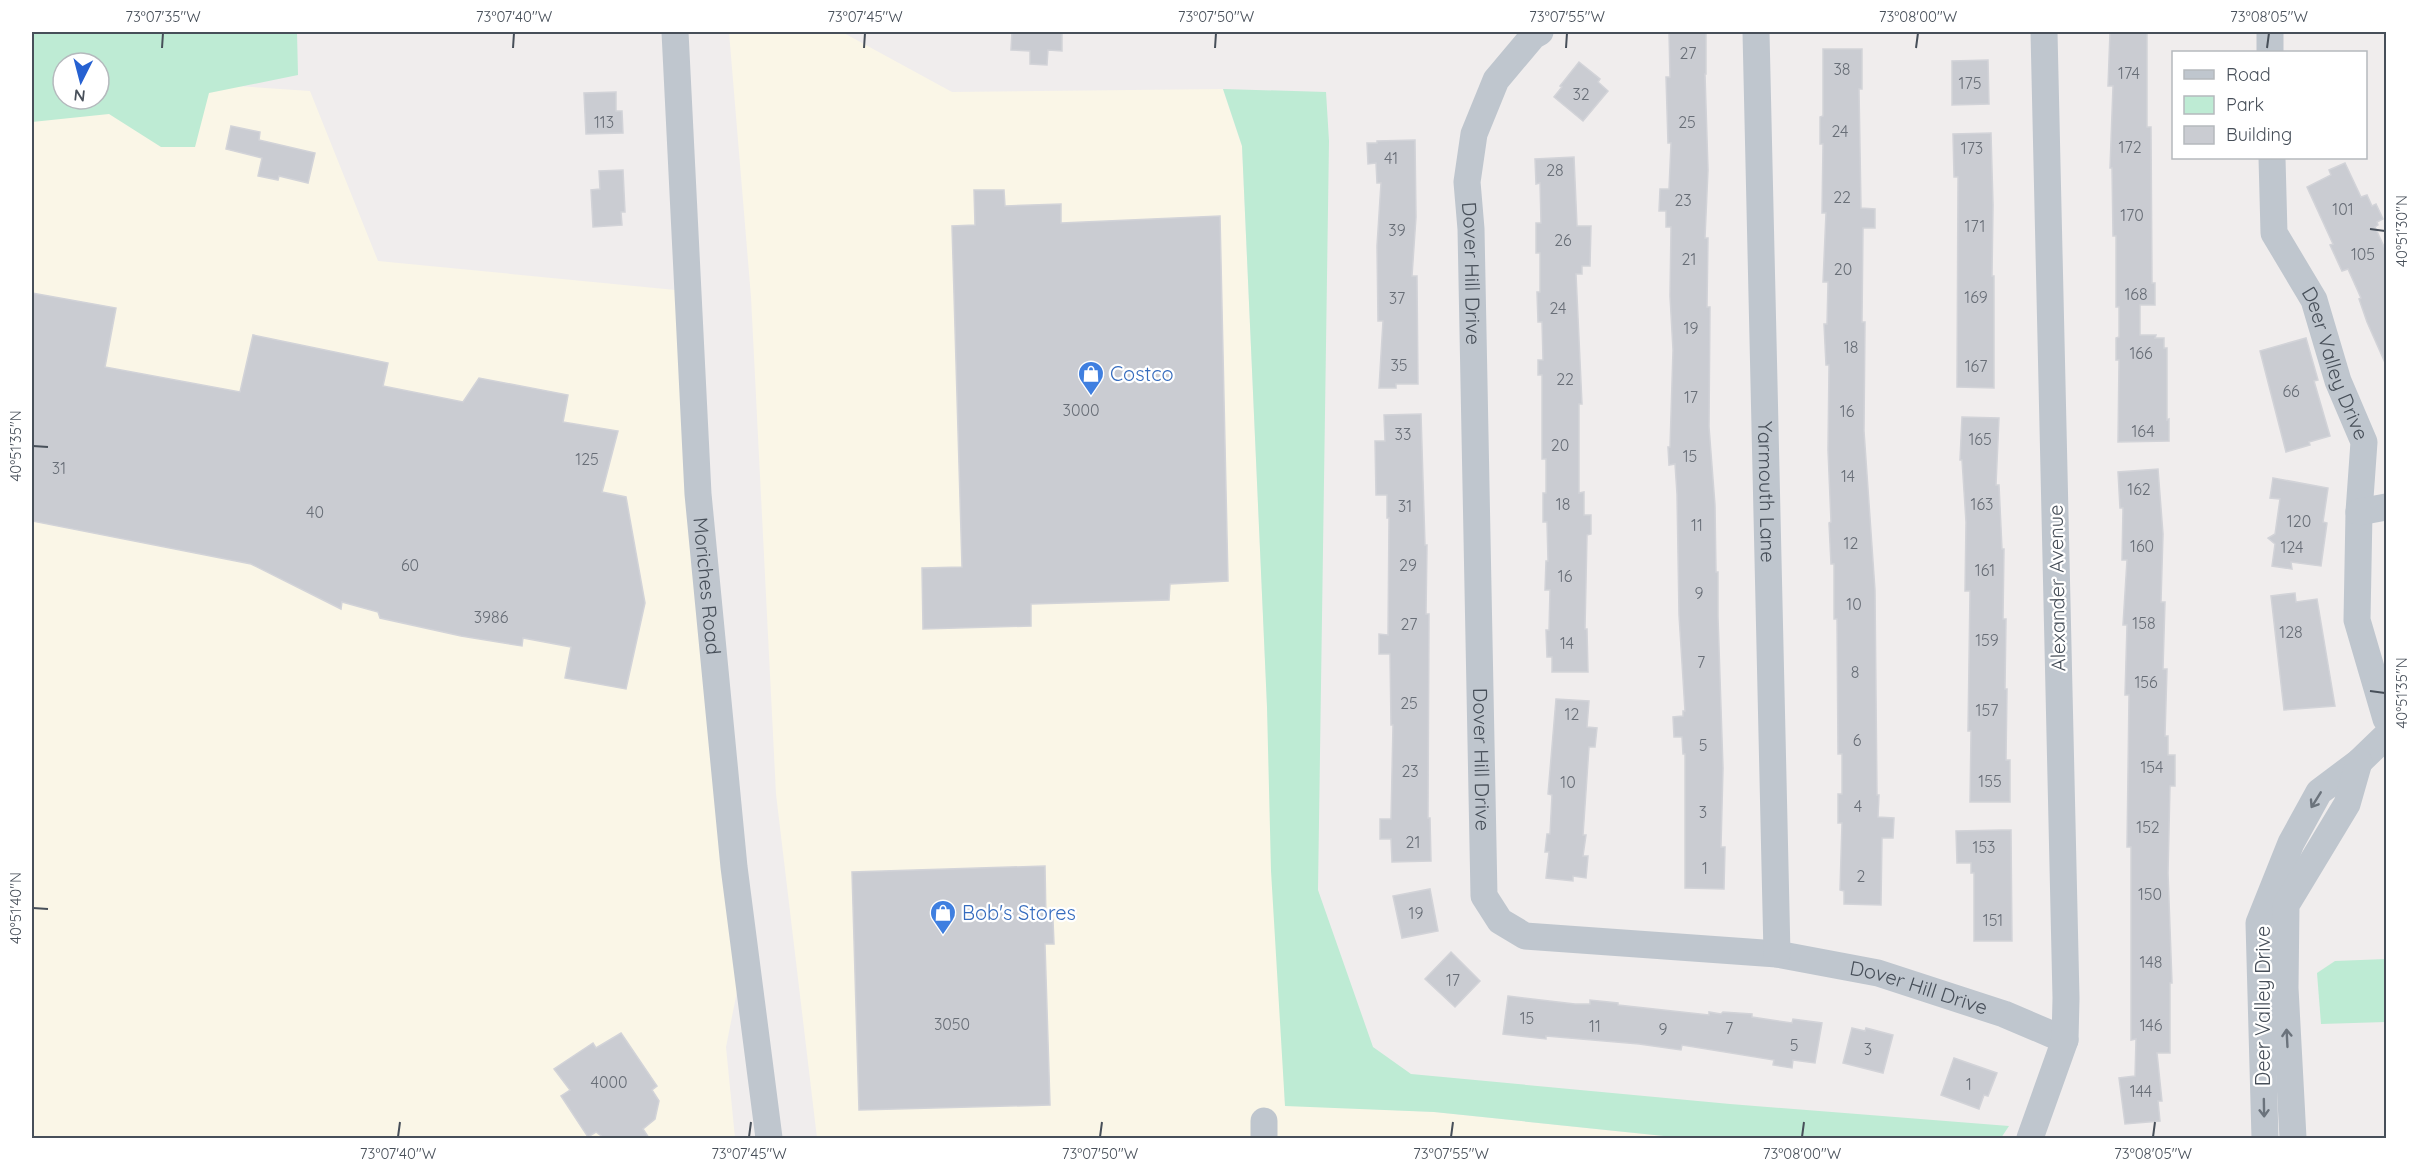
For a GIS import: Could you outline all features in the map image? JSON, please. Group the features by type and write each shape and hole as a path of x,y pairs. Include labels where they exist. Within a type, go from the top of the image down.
{"street":[{"name":"Moriches Road","path":"675,32 698,494 734,867 769,1138"},
{"name":"Dover Hill Drive","path":"1540,32 1533,36 1496,80 1474,134 1467,182 1471,253 1484,896 1500,921 1525,936 1777,954 1878,973 2004,1014 2065,1041"},
{"name":"Yarmouth Lane","path":"1756,32 1777,954"},
{"name":"Alexander Avenue","path":"2030,1138 2065,1041 2066,998 2044,32"},
{"path":"2270,32 2270,51"},
{"name":"Deer Valley Drive","path":"2272,159 2274,233 2314,300 2338,381 2364,442 2359,512 2356,620 2386,719"},
{"path":"2359,512 2386,507"},
{"name":"Deer Valley Drive","path":"2265,1138 2259,923 2291,843 2319,792 2359,762 2386,736"},
{"name":"Deer Valley Drive","path":"2293,1138 2285,988 2286,905 2347,804 2359,762"}],"shaded area":[{"path":"729,32 842,32 952,92 1223,89 1242,146 1285,1105 1434,1112 1683,1138 817,1138 776,794 751,297"},
{"path":"193,83 310,91 378,261 696,292 743,961 726,1047 735,1138 32,1138 32,87 51,94 51,111 111,111 111,97"}],"green space":[{"path":"32,32 297,32 298,75 209,93 195,147 161,147 109,114 32,122"},
{"path":"1223,89 1326,92 1329,141 1318,890 1373,1047 1411,1074 1730,1104 2009,1126 2001,1138 1683,1138 1434,1112 1285,1106 1271,871 1267,707 1242,146"},
{"path":"2386,959 2386,1022 2321,1024 2317,973 2335,961"}],"building":[{"path":"1012,32 1062,32 1062,51 1048,50 1047,65 1030,64 1030,51 1011,50"},
{"path":"1669,32 1706,32 1708,170 1705,238 1708,238 1707,307 1710,307 1709,427 1715,505 1716,572 1718,572 1723,768 1721,847 1725,847 1724,889 1685,888 1685,754 1683,754 1682,737 1674,737 1673,717 1683,716 1683,711 1685,711 1679,615 1677,494 1675,464 1669,465 1668,447 1670,447 1673,350 1670,296 1671,227 1666,227 1666,211 1659,211 1660,189 1669,189 1671,143 1668,143 1666,77 1670,77"},
{"path":"2110,32 2147,32 2147,127 2151,127 2152,283 2155,283 2155,305 2140,305 2140,335 2156,335 2155,338 2164,338 2164,348 2167,348 2169,441 2118,442 2119,360 2116,360 2116,338 2119,337 2119,307 2116,307 2116,236 2113,236 2112,168 2110,168 2113,86 2108,86"},
{"path":"1823,49 1862,49 1862,89 1859,89 1861,208 1875,209 1875,228 1863,228 1862,322 1865,322 1864,431 1875,590 1878,817 1894,818 1893,838 1882,838 1881,905 1844,904 1844,891 1840,890 1842,823 1838,823 1838,794 1842,794 1842,754 1838,754 1837,619 1834,619 1834,564 1831,564 1829,523 1831,522 1828,450 1829,365 1826,365 1824,324 1827,324 1828,282 1823,282 1826,213 1822,213 1823,144 1820,144 1820,117 1823,116"},
{"path":"1988,60 1989,104 1952,105 1952,61"},
{"path":"1579,62 1600,79 1598,82 1608,91 1583,121 1554,97"},
{"path":"616,92 616,111 622,111 623,133 586,134 584,93"},
{"path":"231,126 260,132 259,140 315,153 308,183 279,176 278,180 258,176 262,158 226,149"},
{"path":"1991,133 1994,388 1957,387 1958,177 1954,177 1953,134"},
{"path":"1415,140 1416,217 1412,276 1417,276 1418,384 1396,384 1396,388 1379,388 1383,321 1378,321 1377,246 1381,183 1377,183 1376,163 1368,164 1367,143"},
{"path":"1574,157 1577,226 1591,226 1590,266 1582,266 1582,274 1576,274 1582,404 1579,404 1579,493 1584,492 1584,515 1591,515 1591,534 1587,535 1585,629 1587,629 1588,672 1552,672 1552,657 1547,657 1546,630 1549,630 1550,590 1545,590 1546,561 1548,561 1547,522 1543,522 1546,459 1542,459 1542,375 1538,375 1538,360 1543,360 1542,322 1538,322 1537,292 1540,292 1540,253 1536,253 1536,223 1541,223 1540,183 1536,184 1535,159"},
{"path":"2345,163 2361,197 2367,195 2372,206 2376,204 2383,219 2377,222 2378,225 2375,227 2386,251 2386,365 2367,322 2359,299 2361,298 2348,269 2342,271 2330,245 2333,244 2307,187 2331,175 2329,170"},
{"path":"623,170 625,212 621,212 622,225 593,227 591,190 600,189 599,171"},
{"name":"Costco","path":"974,190 1004,190 1005,206 1061,204 1061,223 1220,216 1228,581 1170,584 1169,600 1031,604 1031,626 923,629 922,568 962,567 952,226 975,225"},
{"path":"32,293 116,308 105,367 240,392 253,335 388,363 383,386 463,402 479,378 568,395 563,422 618,431 602,492 626,497 645,603 626,689 565,678 571,647 523,638 522,646 461,636 380,618 378,612 342,602 341,609 251,564 32,521"},
{"path":"2306,338 2318,380 2314,381 2330,436 2286,452 2260,351"},
{"path":"1421,414 1425,545 1427,545 1426,614 1429,614 1428,818 1430,818 1431,861 1392,862 1391,839 1380,839 1380,819 1391,819 1393,725 1391,725 1390,654 1379,654 1379,634 1388,635 1389,518 1387,518 1387,495 1376,495 1375,441 1385,441 1384,415"},
{"path":"1962,417 1999,418 1996,485 1999,485 2002,549 2004,549 2006,760 2010,760 2010,802 1970,802 1971,731 1968,731 1970,591 1965,591 1966,522 1962,460 1960,460"},
{"path":"2158,469 2163,534 2161,602 2165,602 2163,669 2167,669 2165,736 2168,736 2168,755 2175,755 2175,786 2170,786 2168,873 2172,983 2170,983 2170,1053 2157,1053 2162,1101 2158,1101 2160,1121 2125,1124 2119,1078 2135,1076 2136,1039 2131,1040 2131,847 2127,847 2129,695 2125,695 2127,625 2123,625 2127,560 2122,560 2123,508 2120,508 2118,472"},
{"path":"2273,478 2328,488 2323,522 2327,523 2321,566 2291,562 2292,569 2272,566 2275,544 2268,538 2275,534 2280,499 2270,498"},
{"path":"2295,593 2296,602 2317,599 2335,706 2284,710 2271,596"},
{"path":"1556,699 1589,701 1587,727 1597,728 1595,747 1589,747 1583,835 1586,835 1583,856 1588,856 1586,878 1573,876 1573,881 1546,878 1549,852 1545,852 1547,834 1550,834 1552,795 1548,794"},
{"path":"2011,830 2012,941 1974,941 1974,873 1971,873 1971,863 1957,863 1956,831"},
{"path":"1045,866 1046,920 1053,920 1054,944 1045,944 1050,1105 859,1110 852,872"},
{"path":"1430,889 1438,931 1402,938 1393,896"},
{"path":"1451,952 1480,981 1455,1007 1425,979"},
{"path":"1508,996 1575,1004 1590,1004 1590,1000 1709,1015 1709,1012 1752,1014 1752,1017 1792,1023 1793,1019 1822,1023 1815,1063 1793,1060 1792,1068 1773,1065 1774,1060 1682,1045 1681,1050 1639,1044 1546,1036 1546,1039 1503,1034"},
{"path":"1852,1028 1865,1031 1866,1028 1893,1035 1883,1073 1843,1063"},
{"path":"621,1033 657,1086 652,1090 659,1101 655,1119 643,1129 649,1138 604,1138 596,1132 588,1137 561,1096 570,1090 554,1069 593,1043 596,1048"},
{"path":"1954,1058 1997,1073 1988,1096 1984,1095 1979,1109 1941,1095"}],"place":[{"name":"Costco","path":"1091,397"},
{"name":"Bob's Stores","path":"943,936"}]}
